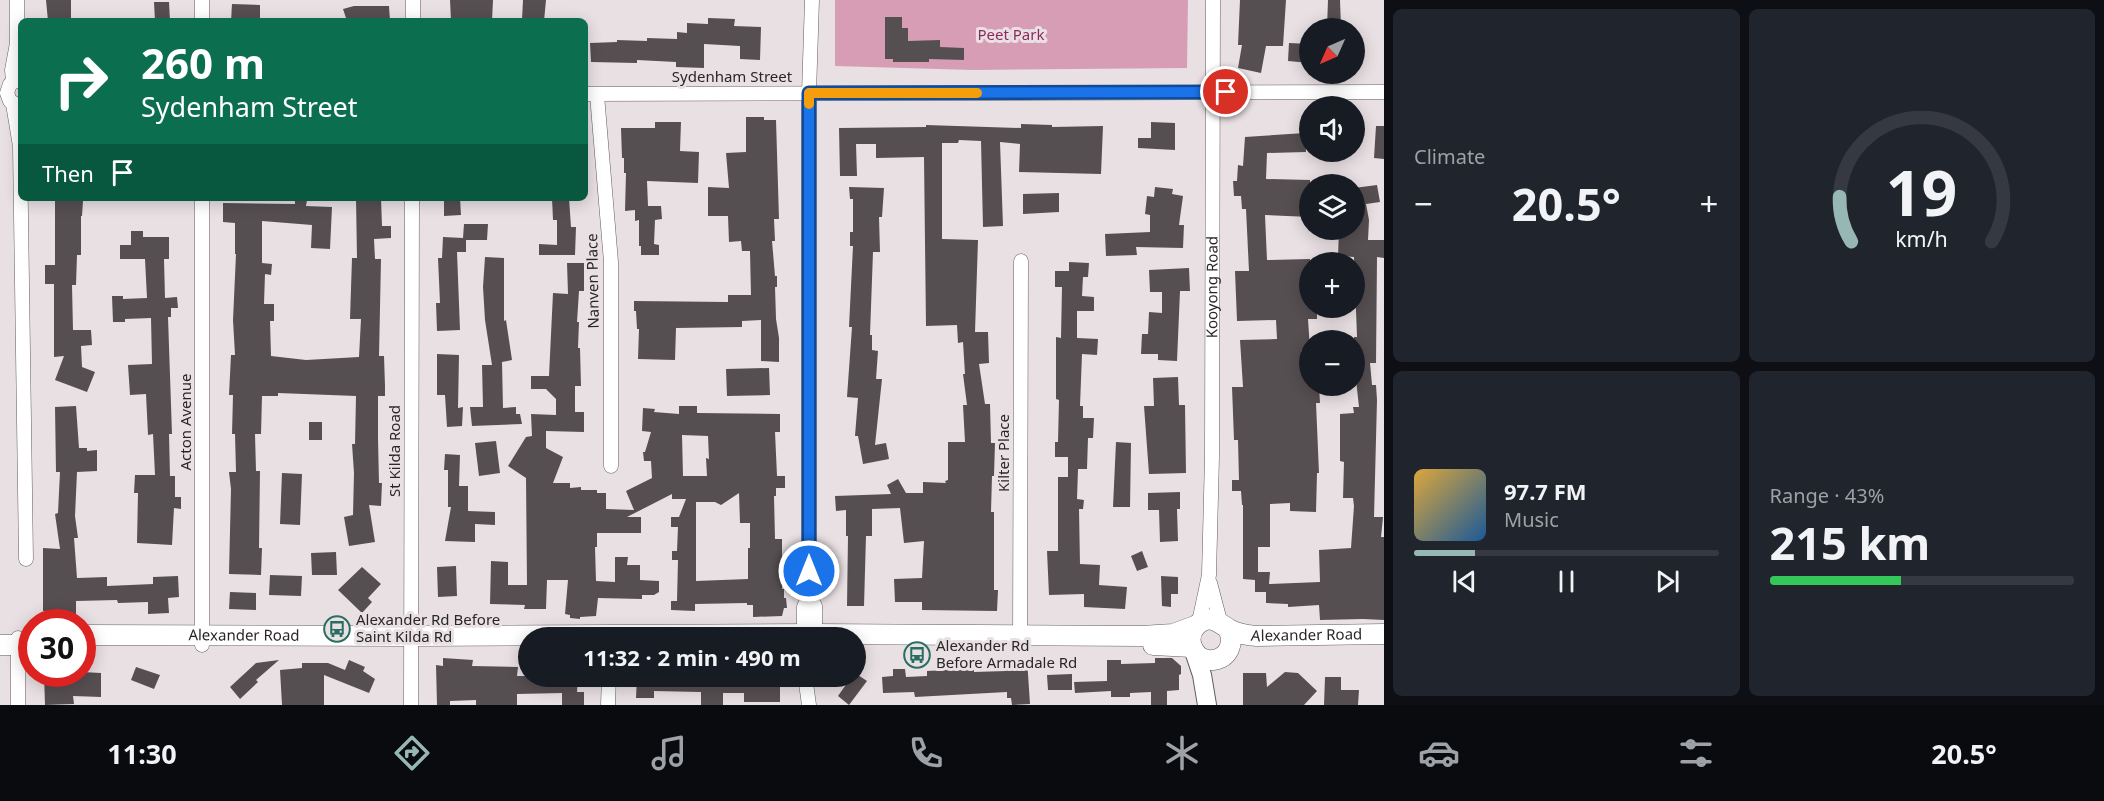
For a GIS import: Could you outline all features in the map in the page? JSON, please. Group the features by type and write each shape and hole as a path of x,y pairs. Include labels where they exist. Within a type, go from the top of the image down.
{"main road":[{"path":"1210,619 1224,625 1231,638 1223,654 1204,659 1193,649 1190,636 1197,624 1210,619"},
{"name":"Alexander Road","path":"866,647 1158,636 1197,624"},
{"name":"Alexander Road","path":"1224,625 1241,634 1256,636 1384,634"},
{"name":"Alexander Road","path":"96,636 202,640 411,641 518,645"},
{"name":"Alexander Road","path":"866,637 1160,645 1193,649"},
{"name":"Alexander Road","path":"411,641 518,638"},
{"name":"Alexander Road","path":"96,644 202,640"},
{"name":"Alexander Road","path":"1223,654 1247,644 1269,646 1384,643"}],"street":[{"path":"17,0 17,43 12,70 18,129"},
{"path":"202,0 202,18"},
{"path":"413,0 413,18"},
{"path":"807,627 804,607 809,595 809,93 812,0"},
{"name":"Kooyong Road","path":"1197,624 1209,575 1212,445 1213,0"},
{"path":"17,43 18,48"},
{"name":"Sydenham Street","path":"591,94 1384,92"},
{"name":"Nanven Place","path":"591,94 611,262 611,466"},
{"path":"21,201 26,559"},
{"name":"Acton Avenue","path":"202,201 202,640"},
{"name":"St Kilda Road","path":"411,705 412,201"},
{"name":"Kilter Place","path":"1020,640 1021,261"},
{"name":"Kooyong Road","path":"1209,575 1224,625"},
{"path":"17,640 18,705"},
{"path":"1193,649 1202,675 1207,705"},
{"path":"1207,705 1223,654"},
{"path":"608,705 609,687"},
{"path":"806,687 809,702"},
{"path":"809,702 812,687"}],"green space":[{"name":"Peet Park","path":"835,0 1188,0 1187,68 973,70 835,66"}],"building":[{"path":"46,0 71,0 71,18 48,18"},
{"path":"450,0 493,0 492,18 451,18"},
{"path":"523,0 546,0 544,18 522,18"},
{"path":"1240,0 1286,0 1283,46 1266,46 1261,73 1238,68 1242,45 1238,45"},
{"path":"1328,0 1340,0 1341,18 1327,18"},
{"path":"154,2 169,2 170,18 155,18"},
{"path":"232,4 260,5 260,18 231,18"},
{"path":"354,6 389,6 390,18 346,18 343,9"},
{"path":"885,17 902,17 902,28 908,28 908,41 940,40 940,47 964,48 964,60 929,59 929,62 893,62 893,59 885,59"},
{"path":"708,18 735,19 734,26 761,27 760,60 740,59 740,46 704,44 704,68 676,67 676,62 637,60 637,63 591,62 590,43 617,42 617,40 647,41 647,38 677,39 677,32 687,33 687,23 708,24"},
{"path":"1289,43 1299,43 1299,62 1288,61"},
{"path":"746,117 776,120 779,219 774,219 775,241 772,241 775,276 777,276 777,287 775,287 779,362 761,361 761,320 742,321 742,327 676,328 675,360 638,359 639,329 637,329 634,301 728,302 728,295 751,295 750,251 742,251 741,241 729,242 728,216 708,216 708,187 729,188 726,153 746,152"},
{"path":"655,122 681,122 680,151 699,152 698,183 647,181 648,206 661,206 662,219 655,220 654,244 659,245 659,255 641,255 639,220 635,221 635,210 625,211 626,173 624,173 624,158 622,158 621,128 655,128"},
{"path":"1151,122 1175,123 1175,150 1138,148 1138,138 1151,138"},
{"path":"1021,124 1052,125 1052,127 1103,126 1101,174 1019,172 1020,144 1000,142 1003,226 983,227 981,141 959,140 958,143 942,143 942,239 978,240 975,332 988,332 989,363 979,364 985,404 990,404 991,443 995,443 991,512 994,512 994,590 998,590 997,611 922,610 922,602 895,602 894,579 922,578 924,541 904,543 900,508 872,509 872,536 866,536 864,606 847,606 846,510 836,511 835,496 891,494 887,485 898,479 906,493 923,493 923,482 946,483 945,481 948,480 948,442 965,442 963,405 967,405 963,374 965,374 963,342 958,343 957,325 926,326 924,157 876,158 876,144 856,144 857,176 840,176 839,128 926,127 926,125 1021,128"},
{"path":"1376,126 1384,126 1384,159 1374,158"},
{"path":"1299,133 1299,152 1267,153 1266,179 1299,180 1299,217 1265,215 1267,260 1299,259 1299,318 1317,318 1308,319 1309,330 1299,330 1299,396 1320,396 1320,403 1316,403 1319,473 1317,473 1316,512 1290,511 1290,503 1270,504 1270,547 1258,547 1258,572 1270,572 1269,584 1320,582 1319,550 1351,548 1354,506 1353,498 1343,498 1344,462 1340,461 1340,414 1354,413 1353,407 1359,407 1358,396 1365,396 1365,330 1357,330 1356,318 1365,318 1365,252 1338,252 1339,240 1365,240 1365,187 1377,185 1380,202 1366,204 1369,220 1368,240 1384,240 1384,258 1377,257 1376,363 1370,363 1372,385 1376,385 1377,400 1374,517 1383,517 1381,537 1384,537 1384,620 1320,620 1319,605 1288,607 1288,604 1266,603 1266,592 1255,592 1255,580 1243,579 1243,505 1241,491 1232,491 1232,480 1239,480 1238,440 1234,440 1232,387 1243,387 1240,340 1277,339 1276,320 1237,321 1235,271 1249,271 1246,209 1242,209 1241,196 1234,196 1233,181 1237,181 1238,165 1243,166 1245,137"},
{"path":"849,187 884,188 882,217 879,217 880,252 873,252 870,335 872,335 872,350 878,351 876,379 882,379 875,445 886,443 889,459 863,464 858,436 855,436 858,398 847,397 852,327 849,327 853,246 850,246 850,232 853,232 853,199 850,199"},
{"path":"1155,187 1173,189 1172,194 1183,196 1179,225 1184,225 1183,248 1136,247 1137,255 1106,256 1105,234 1150,232 1150,215 1145,214 1147,196 1154,197"},
{"path":"1059,193 1059,212 1023,214 1023,194"},
{"path":"55,201 83,201 81,255 77,255 76,285 72,285 73,330 91,330 92,345 81,346 82,367 95,372 87,392 55,380 64,356 54,357 54,284 45,284 45,265 55,265"},
{"path":"295,201 307,201 306,206 332,207 330,249 311,248 312,225 262,221 262,263 272,264 271,275 265,274 264,304 274,304 274,321 270,321 271,356 306,360 359,357 361,319 350,319 352,258 357,258 356,201 381,201 382,226 391,226 391,238 374,239 375,259 381,259 379,356 384,356 385,386 385,396 378,396 381,506 369,505 375,542 349,546 344,517 353,515 352,444 355,444 356,396 278,393 278,396 262,396 261,434 255,434 256,471 260,471 261,575 229,574 231,489 229,472 236,472 235,434 232,434 233,395 229,395 231,355 235,355 233,320 236,254 235,223 223,222 223,203 295,204"},
{"path":"444,201 460,201 461,215 444,216"},
{"path":"552,201 569,201 571,227 576,227 575,255 539,255 539,244 557,245 557,220 553,220"},
{"path":"464,224 488,224 487,240 466,240 466,252 457,252 460,330 437,331 436,303 440,303 438,258 442,258 443,237 463,238"},
{"path":"131,231 143,231 143,237 169,237 169,259 164,259 165,298 177,297 178,308 171,308 171,317 168,317 172,434 169,434 170,476 175,476 175,497 181,497 181,509 174,508 172,545 137,543 138,493 134,493 135,475 155,475 153,434 148,435 146,394 130,395 128,365 152,364 151,318 113,322 112,296 123,296 123,299 147,298 145,259 120,259 120,245 131,245"},
{"path":"485,257 504,258 504,321 506,320 512,360 502,362 503,408 516,407 516,414 520,414 522,424 472,426 470,407 483,407 482,365 492,365 485,320 483,287"},
{"path":"1069,262 1089,263 1088,277 1083,277 1082,296 1094,297 1094,311 1077,311 1077,338 1098,339 1097,355 1082,354 1080,406 1083,406 1083,418 1094,418 1093,438 1088,438 1087,469 1078,469 1077,499 1084,500 1083,509 1079,509 1080,564 1100,565 1099,585 1127,587 1125,609 1084,607 1084,594 1049,595 1047,551 1058,551 1058,477 1068,477 1068,457 1055,457 1055,442 1058,442 1059,400 1056,399 1056,337 1061,338 1062,287 1055,287 1055,271 1069,271"},
{"path":"567,263 584,263 584,291 579,291 577,322 579,322 578,348 580,348 581,386 575,386 575,412 584,412 584,432 546,431 546,448 563,457 553,483 570,483 570,488 581,487 581,490 597,490 597,493 606,493 606,509 634,510 626,491 652,478 651,461 644,461 643,452 645,452 651,432 642,431 643,408 655,409 654,412 679,414 679,406 697,406 697,413 780,414 780,432 775,432 777,476 785,476 785,488 776,488 776,496 774,496 775,539 782,539 782,589 784,589 787,608 784,608 782,616 753,617 753,605 747,605 747,603 695,604 695,611 671,610 671,601 677,601 678,560 672,560 672,551 677,551 678,527 671,527 671,517 679,517 686,499 672,499 672,494 627,517 641,517 641,533 597,533 597,547 595,547 596,581 615,582 615,557 628,557 627,565 640,565 640,580 659,581 659,592 654,595 642,595 642,599 598,598 596,616 580,617 580,619 570,618 570,615 565,614 568,580 547,580 546,609 524,609 525,605 490,604 491,561 508,562 508,585 527,585 526,478 508,466 526,437 532,436 531,414 556,415 556,399 546,389 531,389 531,376 549,376 553,293 568,294","holes":["682,435 708,436 707,476 683,476","739,493 740,523 750,523 748,579 696,581 696,502 715,502 721,505"]},
{"path":"1189,268 1190,291 1180,291 1177,361 1158,360 1158,354 1141,354 1142,334 1148,334 1149,312 1162,313 1162,292 1150,292 1149,270"},
{"path":"437,354 459,355 458,408 463,407 462,426 447,427 445,395 437,395"},
{"path":"769,368 770,395 727,396 726,369"},
{"path":"1178,377 1179,405 1185,405 1186,473 1149,474 1144,406 1154,406 1153,378"},
{"path":"76,406 79,448 87,448 87,451 97,450 97,471 77,472 75,516 78,538 74,538 77,578 107,577 107,586 153,584 153,577 178,576 179,597 168,598 169,613 148,614 148,602 118,603 117,600 76,601 76,609 43,609 43,548 60,549 55,514 58,513 60,472 56,472 55,407"},
{"path":"309,422 322,422 322,440 309,440"},
{"path":"496,441 500,473 479,476 475,443"},
{"path":"1116,442 1131,443 1130,507 1113,507"},
{"path":"445,454 460,455 459,486 468,486 468,511 495,512 495,525 475,524 475,542 445,541 451,507 448,507 448,470 444,470"},
{"path":"282,473 302,474 300,525 280,524"},
{"path":"1180,492 1180,509 1177,509 1178,541 1160,542 1159,510 1148,510 1148,493"},
{"path":"1142,551 1148,567 1137,571 1131,556"},
{"path":"336,552 337,575 312,575 311,553"},
{"path":"456,566 457,596 438,597 437,567"},
{"path":"362,567 381,584 368,598 372,602 362,613 338,590"},
{"path":"270,575 302,576 301,596 269,595"},
{"path":"1161,576 1178,577 1178,594 1171,594 1171,607 1162,606"},
{"path":"230,592 256,593 256,610 229,609"},
{"path":"443,658 473,660 472,666 518,667 518,687 577,687 577,692 584,692 584,705 562,705 562,693 517,694 517,705 476,705 476,700 450,701 450,705 437,705 436,665 443,666"},
{"path":"1155,658 1172,658 1181,666 1179,690 1167,691 1167,705 1151,705 1151,692 1130,693 1130,697 1111,697 1111,691 1075,693 1074,682 1107,681 1107,660 1121,660 1121,664 1155,663"},
{"path":"1027,659 1030,704 1012,705 1011,698 1007,698 1007,692 915,697 914,692 883,693 882,677 893,676 893,669 905,669 906,677 927,676 927,671 1006,671 1005,661"},
{"path":"279,660 256,680 258,682 240,699 230,687 256,663"},
{"path":"349,660 365,667 363,671 375,679 369,693 324,675 324,705 282,705 280,670 302,668 302,663 328,663 345,670"},
{"path":"136,667 160,675 154,689 131,680"},
{"path":"1285,672 1298,673 1317,691 1304,705 1243,705 1243,673 1266,673 1267,687"},
{"path":"96,673 101,673 101,697 73,696 74,704 45,705 44,687 96,687"},
{"path":"1072,674 1072,690 1048,690 1047,675"},
{"path":"1325,677 1341,677 1341,690 1359,690 1358,705 1324,705"},
{"path":"636,687 780,687 780,702 744,702 744,693 723,693 723,705 701,705 701,692 654,691 654,698 636,698"},
{"path":"844,687 862,687 849,705 838,696"}],"slow traffic":[{"path":"809,104 809,93 977,93"}],"place":[{"name":"Alexander Rd Before Saint Kilda Rd","path":"337,629"},
{"name":"Alexander Rd Before Armadale Rd","path":"917,655"}],"route":[{"path":"809,571 809,93 1226,92"}]}
